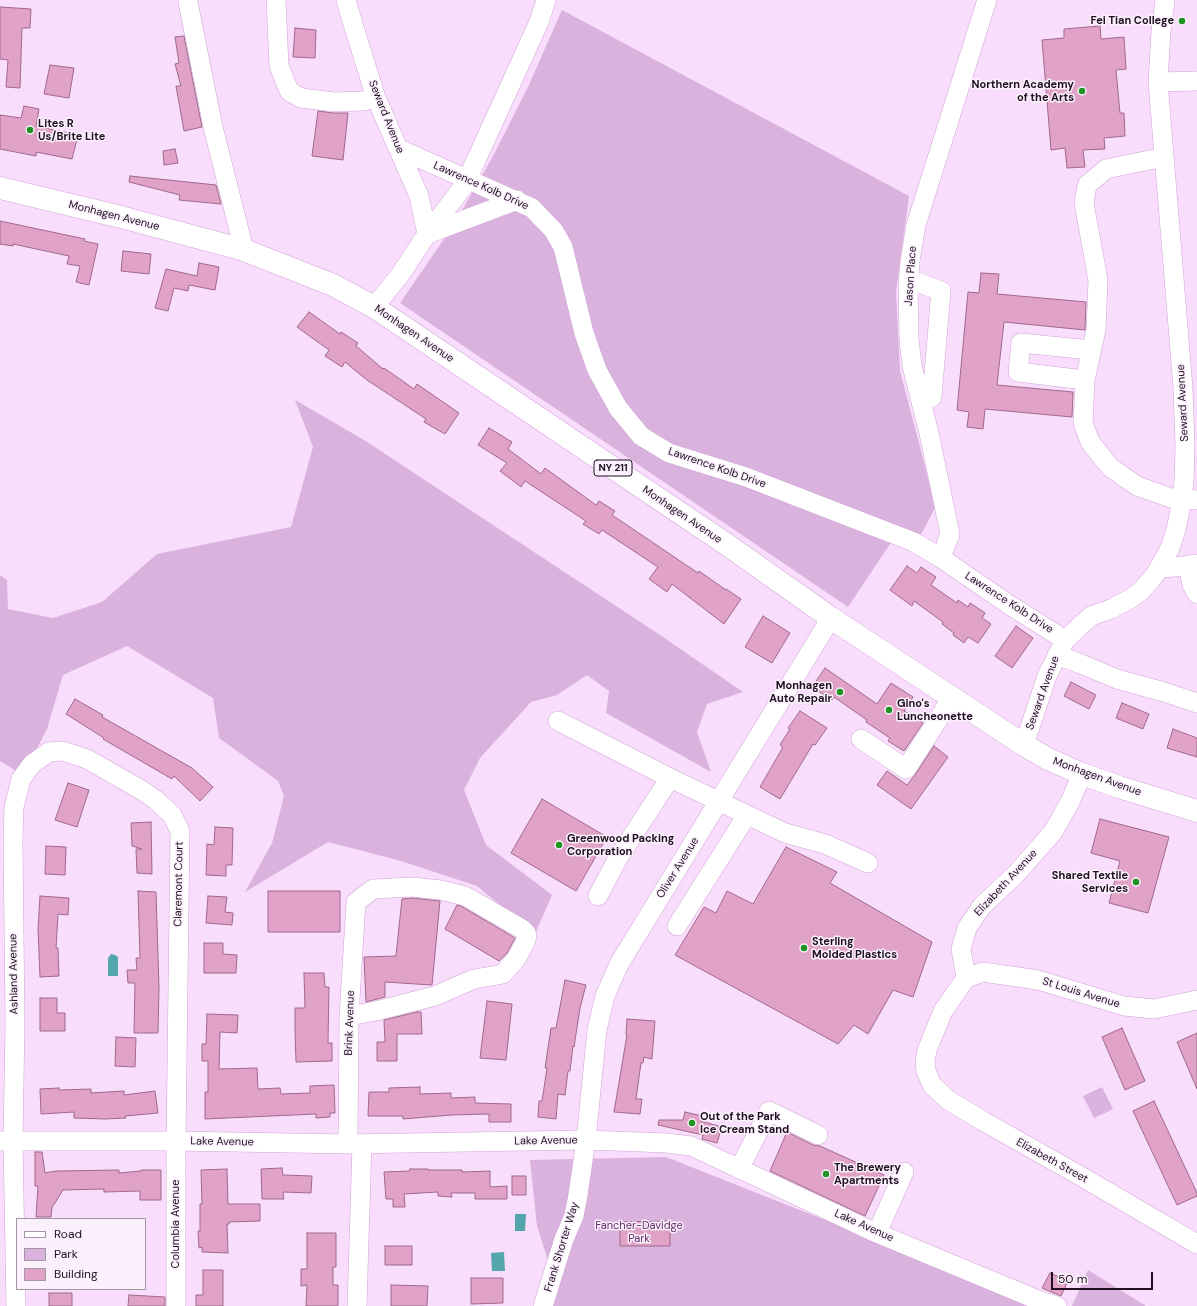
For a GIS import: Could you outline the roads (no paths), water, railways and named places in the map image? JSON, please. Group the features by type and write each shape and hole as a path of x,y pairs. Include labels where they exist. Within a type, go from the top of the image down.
{"main road":[{"name":"Monhagen Avenue","path":"0,188 121,217 244,250 332,285 374,307 726,544 831,618 1024,745 1048,759 1082,774 1197,811"}],"street":[{"path":"276,0 279,66 289,91 301,98 334,102 363,101 376,98"},
{"name":"Seward Avenue","path":"346,0 352,24 376,98 419,196 427,234"},
{"path":"374,307 400,275 427,234 469,179 539,22 546,0"},
{"name":"Jason Place","path":"941,558 950,534 929,433 910,353 910,261 916,225 987,0"},
{"name":"Seward Avenue","path":"1024,745 1047,676 1061,647 1091,616 1111,609 1130,599 1141,591 1155,575 1170,548 1189,500 1184,482 1185,445 1183,388 1158,82 1161,31 1165,0"},
{"path":"188,2 213,127 244,250"},
{"path":"1158,82 1197,81"},
{"name":"Lawrence Kolb Drive","path":"399,149 517,200 532,208 554,231 563,247 584,333 597,370 618,408 641,436 669,453 746,477 914,542 941,558 1008,604 1081,664 1117,679 1197,703"},
{"path":"1164,157 1106,168 1087,185 1084,203 1098,280 1096,330 1090,350 1085,380 1084,423 1090,442 1110,467 1138,486 1171,498 1189,500"},
{"path":"427,234 517,200"},
{"path":"909,279 941,291 932,397 921,402"},
{"path":"1085,380 1018,372 1021,343 1090,350"},
{"path":"1159,568 1192,565 1192,585 1197,594"},
{"name":"Oliver Avenue","path":"586,1140 597,1030 605,996 619,964 831,618"},
{"path":"862,738 906,769 952,698"},
{"path":"558,721 670,778 785,833 825,844 868,863"},
{"name":"Claremont Court","path":"14,807 21,780 32,764 49,752 63,751 87,759 143,791 156,800 172,815 180,831 176,1142"},
{"name":"Elizabeth Avenue","path":"966,978 961,949 967,928 982,906 1016,874 1053,832 1070,802 1082,774"},
{"path":"598,896 618,858 670,778"},
{"name":"Ashland Avenue","path":"14,807 15,1024 7,1141 16,1306"},
{"path":"677,926 747,815"},
{"path":"679,868 705,882"},
{"name":"Brink Avenue","path":"349,1016 376,1011 435,996 474,979 503,974 516,959 525,943 527,936 522,929 465,896 441,890 412,887 373,888 356,902 349,1016 355,1144 358,1306"},
{"name":"St Louis Avenue","path":"966,978 983,972 1038,980 1124,1006 1154,1009 1197,1000"},
{"name":"Elizabeth Street","path":"966,978 943,1011 927,1050 925,1062 926,1071 932,1085 948,1100 983,1122 1084,1178 1197,1244"},
{"path":"739,1169 769,1111 818,1135"},
{"name":"Lake Avenue","path":"7,1141 355,1144 586,1140 691,1146 877,1232 1038,1300 1058,1306"},
{"name":"Frank Shorter Way","path":"544,1306 564,1239 574,1216 586,1140"},
{"name":"Columbia Avenue","path":"176,1142 176,1306"},
{"path":"877,1232 904,1172"}],"place":[{"name":"Fei Tian College","path":"1182,21"},
{"name":"Northern Academy of the Arts","path":"1082,91"},
{"name":"Lites R Us/Brite Lite","path":"30,130"},
{"name":"Monhagen Auto Repair","path":"840,692"},
{"name":"Gino's Luncheonette","path":"889,710"},
{"name":"Greenwood Packing Corporation","path":"559,845"},
{"name":"Shared Textile Services","path":"1136,882"},
{"name":"Sterling Molded Plastics","path":"804,948"},
{"name":"Out of the Park Ice Cream Stand","path":"692,1123"},
{"name":"The Brewery Apartments","path":"826,1174"}],"park label":[{"name":"Fancher-Davidge Park","path":"639,1232"}]}
